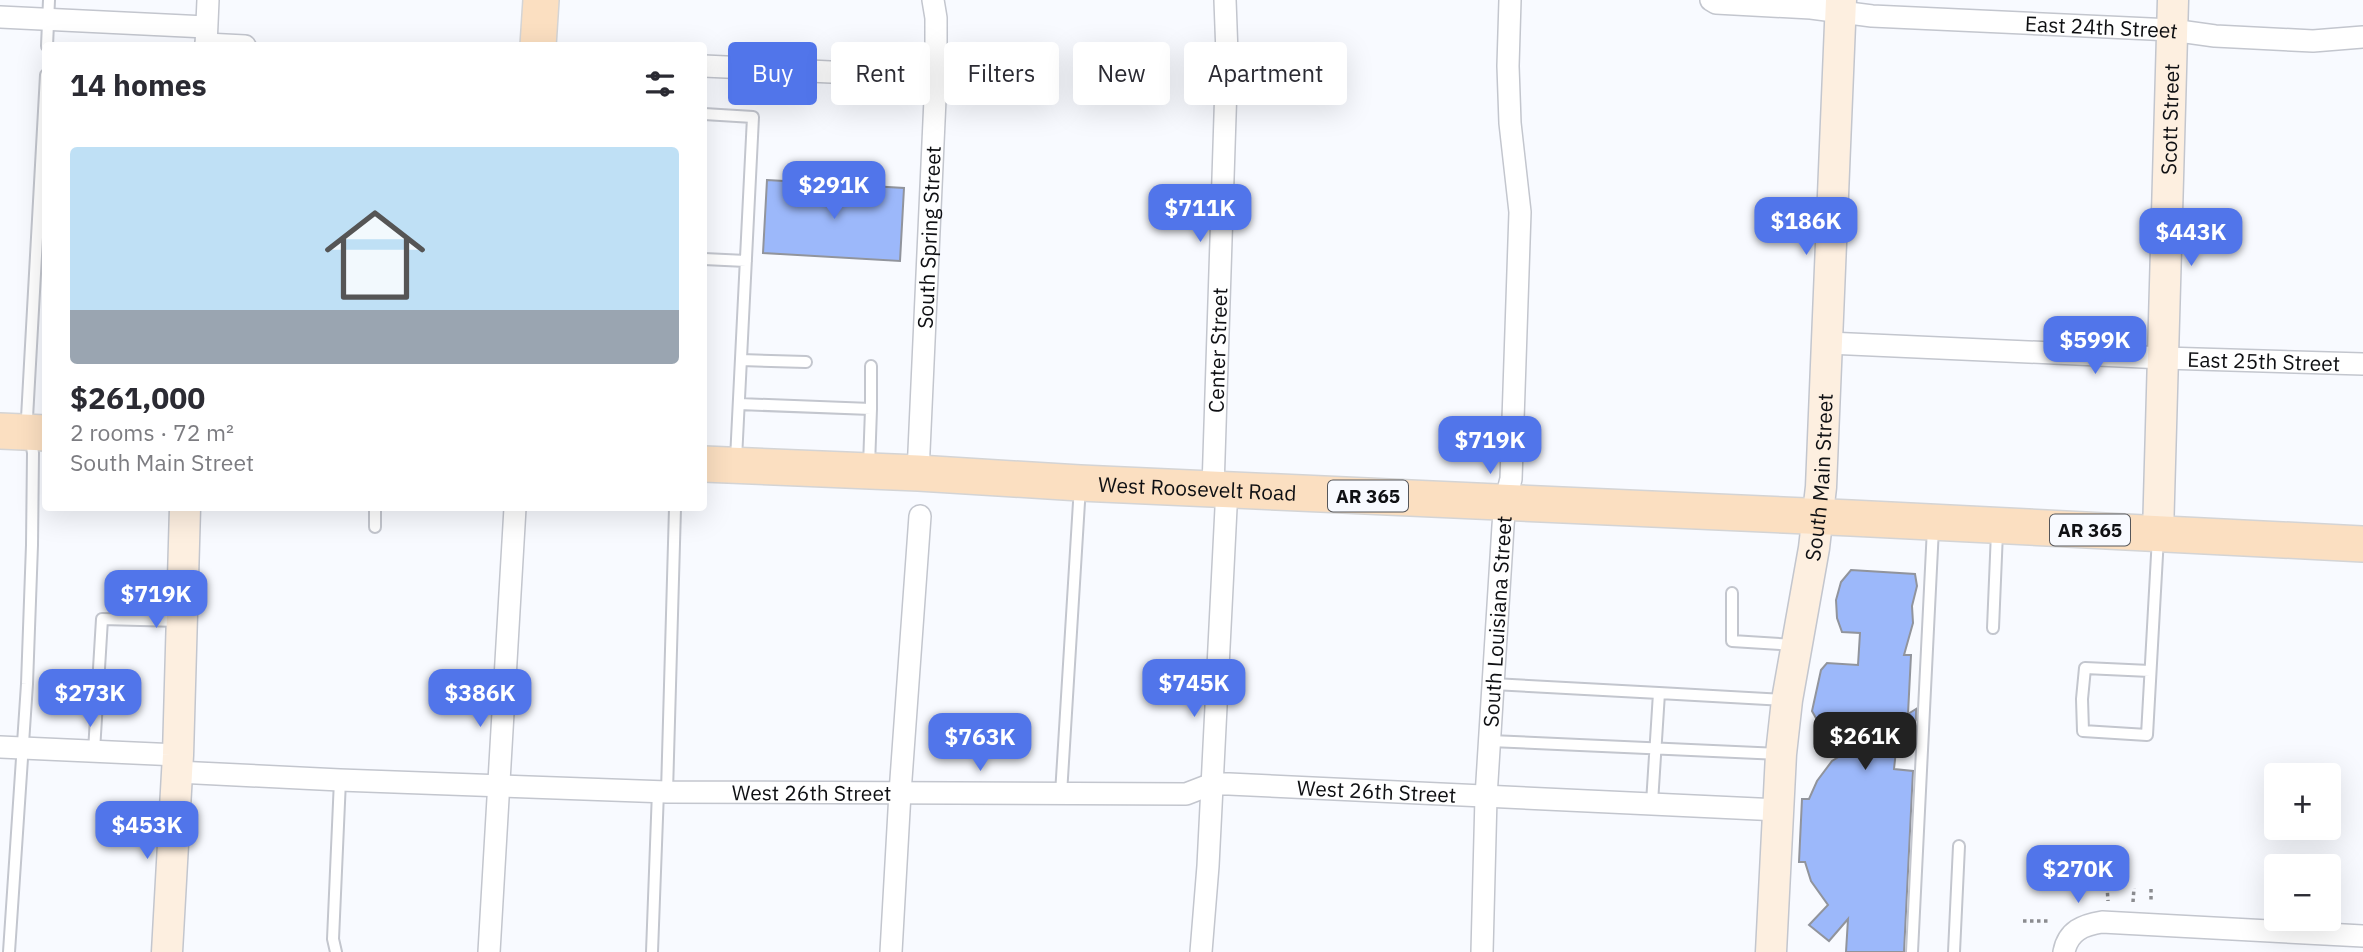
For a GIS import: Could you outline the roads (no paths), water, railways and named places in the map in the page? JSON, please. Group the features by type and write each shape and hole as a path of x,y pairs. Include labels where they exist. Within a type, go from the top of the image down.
{"main road":[{"path":"538,42 541,0"},
{"name":"West Roosevelt Road","path":"720,464 1818,517"},
{"name":"AR 365","path":"1818,517 2363,544"}],"street":[{"path":"0,17 49,10 206,39 208,0"},
{"name":"South Spring Street","path":"918,473 936,77 936,18 933,0"},
{"name":"Center Street","path":"1201,952 1212,784 1220,488 1226,0"},
{"name":"South Louisiana Street","path":"1482,952 1489,741 1505,502 1511,479 1520,252 1520,212 1508,66 1510,0"},
{"name":"East 24th Street","path":"1711,0 1716,3 1840,7 2172,30 2215,36 2313,41 2363,37"},
{"name":"Scott Street","path":"2158,534 2173,0"},
{"name":"South Main Street","path":"1771,952 1781,754 1821,486 1840,7"},
{"path":"707,66 936,77"},
{"name":"East 25th Street","path":"1828,344 2363,364"},
{"path":"167,952 177,763 185,511"},
{"path":"489,952 515,511"},
{"path":"891,952 920,516"},
{"name":"West 26th Street","path":"0,747 94,751 177,763 340,780 662,792 1186,794 1212,784 1779,810"},
{"path":"2064,952 2066,943 2074,932 2087,924 2102,922 2363,936"}],"lane":[{"path":"47,42 49,10"},
{"path":"707,114 753,117 739,404 720,464"},
{"path":"9,952 23,748 32,545 26,432 42,147"},
{"path":"707,259 746,261"},
{"path":"741,360 806,362"},
{"path":"869,472 872,366"},
{"path":"739,404 871,409"},
{"path":"1061,794 1080,483"},
{"path":"375,511 375,527"},
{"path":"652,952 674,511"},
{"path":"1912,952 1933,522"},
{"path":"1993,628 1997,525"},
{"path":"2150,671 2085,668 2083,731 2147,735 2158,534"},
{"path":"1732,593 1732,641 1797,645"},
{"path":"94,751 102,619 182,621"},
{"path":"1493,684 1787,701"},
{"path":"1652,803 1659,693"},
{"path":"1489,741 1781,754"},
{"path":"336,952 333,939 340,780"},
{"path":"1954,952 1959,846"}]}
